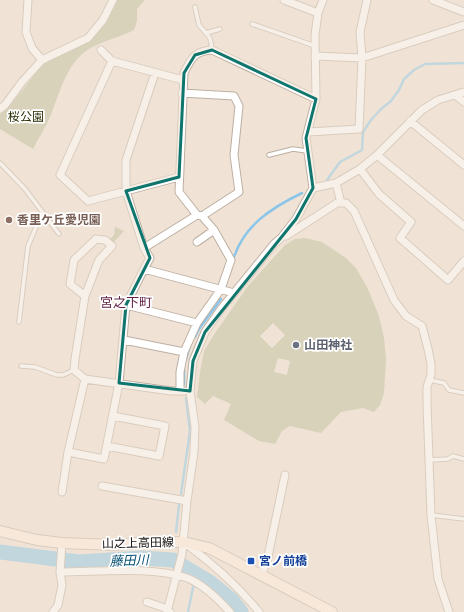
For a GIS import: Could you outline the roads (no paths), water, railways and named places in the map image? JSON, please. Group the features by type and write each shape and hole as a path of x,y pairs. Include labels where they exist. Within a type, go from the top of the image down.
{"street":[{"path":"28,0 26,32 32,48 42,60"},
{"path":"0,109 42,60 88,38 103,20 113,0"},
{"path":"284,0 297,2 318,13"},
{"path":"281,238 296,219 313,188 306,138 316,99 315,35 318,13 323,0"},
{"path":"308,132 359,129 362,58 360,32 368,0"},
{"path":"433,0 464,12"},
{"path":"315,56 362,58 464,25"},
{"path":"101,50 112,61 183,80"},
{"path":"180,391 180,372 184,352 197,324 221,289 230,260 214,230 179,192 182,93 184,73 188,63 195,55 203,51 212,50 316,99"},
{"path":"112,61 60,175 88,202 179,177"},
{"path":"68,452 104,459 107,446 119,383 126,305 150,258 144,248 126,191 126,160 155,73"},
{"path":"313,188 336,183 360,169 377,155 422,110 438,100 464,92"},
{"path":"144,248 239,192 234,155 239,106 234,96 182,93"},
{"path":"455,95 464,102"},
{"path":"410,121 464,165"},
{"path":"377,155 464,226"},
{"path":"360,169 379,194 411,222 400,238 448,280 464,260"},
{"path":"336,183 341,203"},
{"path":"147,602 168,611 182,554 187,501 194,452 195,426 190,391 193,361 205,332 234,293 274,244 281,238 337,203 346,203 354,211 394,300 406,316 422,326 428,349 431,364 430,380 427,387 428,460 432,515 438,579 449,612"},
{"path":"197,242 214,230"},
{"path":"85,296 70,284 74,260 96,239 105,240 112,246 99,260 85,296 74,370 85,378 180,391 190,391"},
{"path":"144,269 234,293"},
{"path":"126,305 197,324"},
{"path":"124,340 184,352"},
{"path":"62,492 68,452 85,378"},
{"path":"107,446 159,456 165,426 113,416"},
{"path":"261,575 267,561 285,475"},
{"path":"102,486 178,498 187,501"},
{"name":"山之上高田線","path":"0,532 37,540 62,543 114,545 146,542 183,542 209,548 332,612"},
{"path":"183,542 209,561 245,595 259,612"},
{"path":"53,612 58,605 62,584 60,571 62,543"},
{"path":"60,571 148,571 177,575 188,578 216,597 230,612"}],"lane":[{"path":"195,7 199,25 210,38 212,50"},
{"path":"252,24 315,46"},
{"path":"206,33 220,29"},
{"path":"269,156 293,149 307,151"},
{"path":"0,162 25,190 59,234"},
{"path":"19,322 28,246 42,213"},
{"path":"21,366 34,367 63,376 74,370"},
{"path":"430,380 444,383 449,390 464,393"},
{"path":"428,460 448,459 453,456 464,459"},
{"path":"432,515 464,519"}],"waterway":[{"path":"327,180 340,162 362,150 363,132 371,120 391,101 399,90 404,79 414,70 425,64 464,63"},
{"path":"233,260 244,237 260,219 280,205 302,193"},
{"path":"195,337 199,329 221,299"},
{"path":"186,359 190,346"},
{"path":"184,369 184,384"},
{"path":"181,494 190,431 186,398"},
{"path":"176,532 179,505"},
{"name":"藤田川","path":"0,552 79,562 142,558 173,560 211,583 232,600 241,612"},
{"path":"188,612 196,573"}],"place":[{"name":"香里ケ丘愛児園","path":"9,220"},
{"name":"山田神社","path":"296,345"},
{"name":"宮ノ前橋","path":"251,561"}],"district":[{"name":"宮之下町","path":"126,302"}],"park label":[{"name":"桜公園","path":"26,117"}]}
